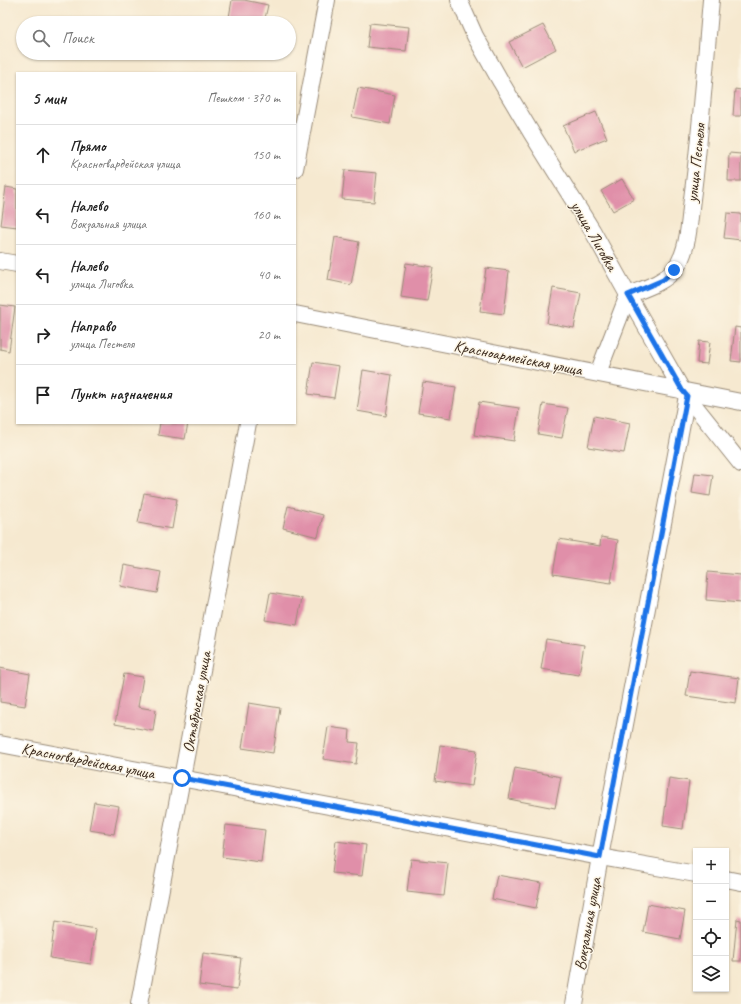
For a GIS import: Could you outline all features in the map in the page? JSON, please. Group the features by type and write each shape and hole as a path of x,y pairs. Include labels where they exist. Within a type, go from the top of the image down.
{"street":[{"path":"296,164 327,0"},
{"name":"улица Лиговка","path":"458,0 475,36 501,82 592,230 685,393 741,464"},
{"name":"улица Пестеля","path":"628,295 663,280 674,270 682,257 688,234 697,166 711,0"},
{"path":"0,261 16,264"},
{"path":"598,373 628,295"},
{"name":"Красноармейская улица","path":"296,314 598,373 685,393 741,402"},
{"name":"Вокзальная улица","path":"574,1004 685,393"},
{"name":"Октябрьская улица","path":"139,1004 248,424"},
{"name":"Красногвардейская улица","path":"0,744 693,873"},
{"path":"729,880 741,882"}],"building":[{"path":"232,0 244,0 268,5 266,16 229,16"},
{"path":"370,23 409,27 406,51 367,47"},
{"path":"543,25 556,49 522,67 509,42"},
{"path":"358,88 395,95 390,124 352,117"},
{"path":"735,89 741,90 741,116 733,116"},
{"path":"596,112 607,138 574,151 563,126"},
{"path":"729,153 741,154 741,181 728,181"},
{"path":"345,170 377,173 374,202 342,199"},
{"path":"622,179 634,199 613,211 601,191"},
{"path":"6,187 16,189 16,227 1,225"},
{"path":"727,213 741,214 741,240 724,238"},
{"path":"335,237 359,242 351,285 328,280"},
{"path":"406,263 433,267 427,301 401,297"},
{"path":"486,268 509,271 504,314 480,311"},
{"path":"553,288 581,293 574,328 547,323"},
{"path":"0,305 15,307 9,351 0,349"},
{"path":"735,327 741,328 741,362 731,361"},
{"path":"699,341 710,342 707,364 697,363"},
{"path":"313,362 339,366 334,398 308,394"},
{"path":"363,370 392,375 386,416 357,411"},
{"path":"423,382 456,387 451,418 418,413"},
{"path":"479,402 519,408 514,441 474,435"},
{"path":"543,404 568,408 562,438 538,434"},
{"path":"594,416 630,423 624,453 588,447"},
{"path":"160,424 188,424 185,439 158,435"},
{"path":"695,473 713,475 710,496 692,493"},
{"path":"144,493 177,499 172,529 138,523"},
{"path":"288,506 323,515 318,537 283,528"},
{"path":"601,537 618,540 611,583 553,574 559,539 600,546"},
{"path":"124,565 161,572 157,593 120,586"},
{"path":"708,572 741,575 741,603 706,600"},
{"path":"270,593 302,598 297,625 265,620"},
{"path":"546,639 584,645 579,675 541,669"},
{"path":"0,668 30,674 25,706 0,702"},
{"path":"690,671 739,678 736,703 686,696"},
{"path":"124,674 143,677 138,707 156,710 153,731 115,724"},
{"path":"249,703 280,708 273,753 242,748"},
{"path":"328,727 350,730 349,742 359,743 356,764 323,759"},
{"path":"440,745 477,750 472,786 435,781"},
{"path":"515,768 561,777 555,808 509,799"},
{"path":"669,778 689,781 683,829 663,826"},
{"path":"94,802 119,806 114,834 89,830"},
{"path":"226,825 265,830 261,862 222,857"},
{"path":"336,841 366,845 362,876 332,873"},
{"path":"411,859 448,863 444,896 407,892"},
{"path":"497,875 541,883 536,908 492,899"},
{"path":"648,904 685,911 680,939 643,932"},
{"path":"737,919 741,920 741,961 733,961"},
{"path":"55,922 96,929 91,964 50,958"},
{"path":"203,953 241,958 237,990 199,985"}],"route":[{"path":"182,778 600,857 687,396 682,390 628,295 663,280 674,270"}]}
